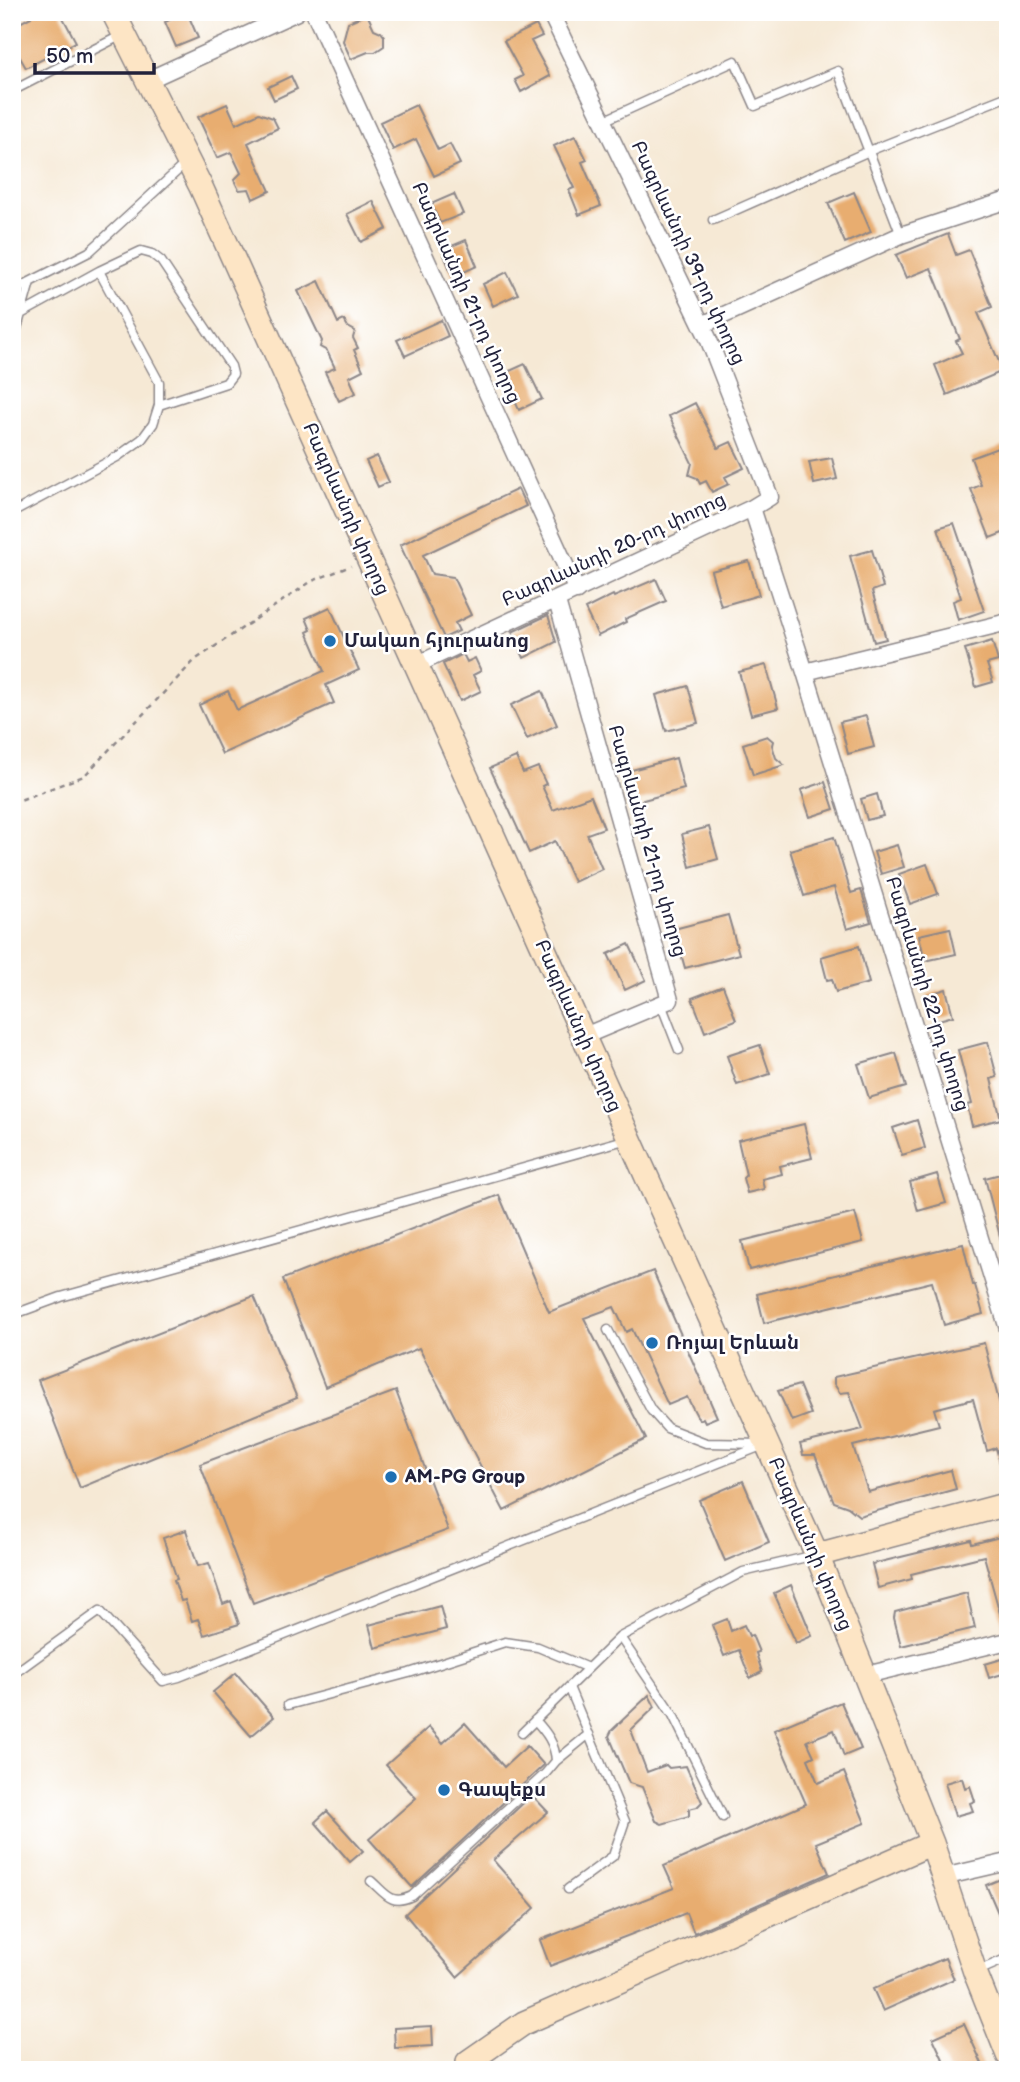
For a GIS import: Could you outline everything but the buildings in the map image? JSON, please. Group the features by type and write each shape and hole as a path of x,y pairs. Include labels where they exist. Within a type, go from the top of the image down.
{"main road":[{"name":"Բագրևանդի փողոց","path":"113,12 188,161 817,1555 932,1843 975,1972 1008,2055"},
{"path":"817,1555 1008,1504"},
{"path":"468,2070 468,2063 524,2023 932,1843"}],"street":[{"path":"148,80 297,12"},
{"name":"Բագրևանդի 21-րդ փողոց","path":"314,12 577,592"},
{"name":"Բագրևանդի 39-րդ փողոց","path":"550,12 702,325 769,497 752,508"},
{"path":"702,325 901,235 1008,200"},
{"name":"Բագրևանդի 20-րդ փողոց","path":"416,665 752,508 805,671"},
{"name":"Բագրևանդի 21-րդ փողոց","path":"557,601 670,1000 661,1004"},
{"path":"805,671 1008,622"},
{"name":"Բագրևանդի 22-րդ փողոց","path":"805,671 1008,1329"},
{"path":"582,1037 661,1004"},
{"path":"866,1675 1008,1641"},
{"path":"943,1877 1008,1862"}],"lane":[{"path":"12,91 124,34"},
{"path":"603,121 735,61 755,106 838,71 901,235"},
{"path":"713,220 869,151 1008,96"},
{"path":"12,291 89,252 188,161"},
{"path":"17,315 141,251 152,254 161,261 231,366 233,374 226,383 159,405"},
{"path":"12,513 117,457 142,439 153,424 159,405 159,382 99,271"},
{"path":"12,346 17,315 30,282"},
{"path":"661,1004 679,1050"},
{"path":"12,1315 61,1297 628,1139"},
{"path":"608,1330 652,1410 667,1428 706,1443 767,1444"},
{"path":"12,1675 100,1611 163,1681 179,1677 767,1444"},
{"path":"522,1733 620,1637 743,1572 817,1555"},
{"path":"620,1637 673,1715 723,1817"},
{"path":"288,1705 409,1673 505,1642 538,1647 588,1668"},
{"path":"568,1889 613,1856 625,1821 569,1687"},
{"path":"535,1720 547,1734 555,1751 556,1761"},
{"path":"371,1881 392,1900 401,1901 412,1896 556,1761 589,1734"},
{"path":"975,1972 1008,1958"}],"path":[{"path":"12,803 84,776 195,660 312,581 369,559"}],"place":[{"name":"Մակաո հյուրանոց","path":"330,641"},
{"name":"Ռոյալ Երևան","path":"652,1343"},
{"name":"AM-PG Group","path":"391,1477"},
{"name":"Գապեքս","path":"444,1790"}]}
